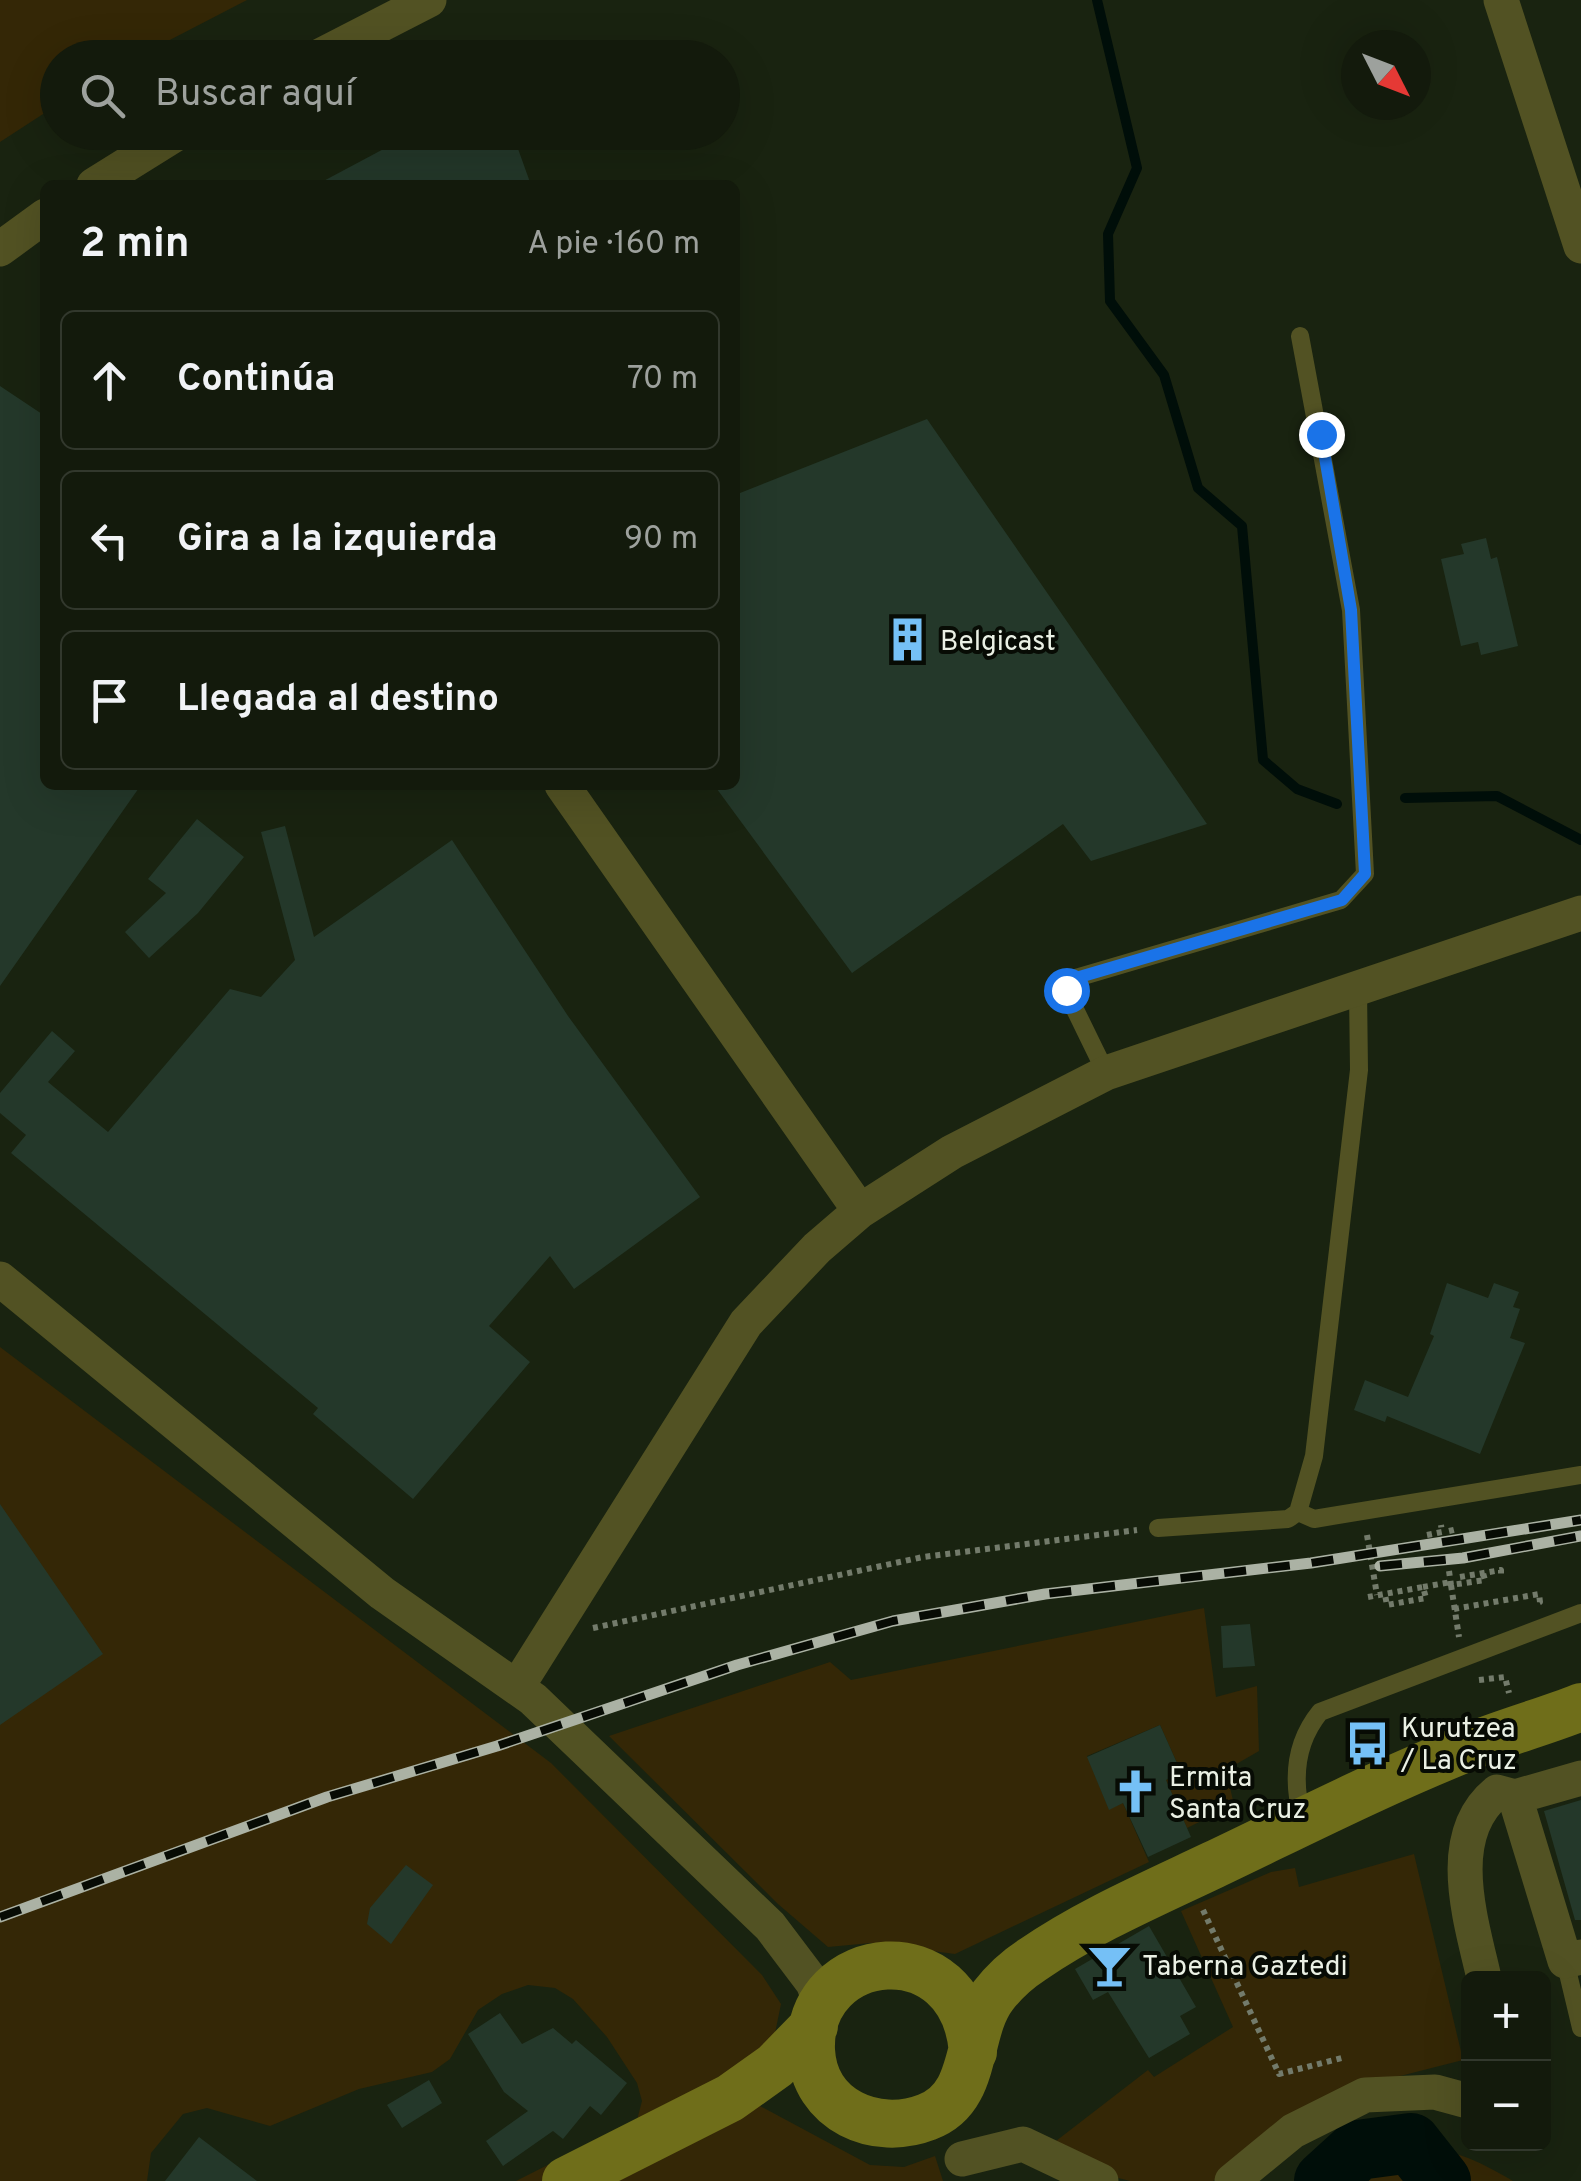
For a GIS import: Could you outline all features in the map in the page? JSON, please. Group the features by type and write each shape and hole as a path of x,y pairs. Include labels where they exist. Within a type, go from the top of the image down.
{"street":[{"path":"351,40 428,0"},
{"path":"1501,0 1581,246"},
{"path":"134,175 160,150"},
{"path":"0,249 40,220"},
{"path":"565,790 860,1211"},
{"path":"518,1686 746,1323 817,1248 860,1211 952,1152 1106,1073 1581,913"},
{"path":"0,1279 382,1593 518,1686 770,1926 813,1983 818,2015 814,2063 830,2098 850,2116 876,2125 904,2126 945,2110 966,2077 991,1998 1031,1960 1303,1822 1476,1744 1581,1707"},
{"path":"1483,1971 1471,1917 1464,1848 1479,1807 1497,1792 1516,1796 1581,1778"},
{"path":"1516,1796 1573,1959"},
{"path":"770,1926 856,1973"},
{"path":"566,2181 730,2098 775,2066 836,1987 856,1973 878,1966 924,1971 1002,1956 1086,1929"},
{"path":"924,1971 946,1985 962,2004 971,2027 973,2052"},
{"path":"1232,2181 1293,2131 1365,2096 1434,2092 1461,2099"},
{"path":"679,2122 727,2104 830,2098"},
{"path":"945,2110 964,2170 1023,2144 1100,2181"}],"lane":[{"path":"1106,1073 1066,990 1076,978 1342,900 1365,874 1351,610 1300,336"},
{"path":"1158,1528 1288,1519 1298,1512 1314,1456 1359,1070 1358,989"},
{"path":"1298,1512 1314,1518 1581,1475"},
{"path":"1303,1822 1295,1792 1299,1753 1304,1731 1320,1712 1581,1613"},
{"path":"1573,1959 1581,2028"}],"path":[{"path":"1427,1535 1442,1532 1442,1525"},
{"path":"586,1630 924,1557 1158,1528"},
{"path":"1366,1529 1381,1595 1387,1605 1426,1598 1423,1587 1381,1595"},
{"path":"1449,1571 1460,1643"},
{"path":"1368,1597 1484,1580 1483,1573"},
{"path":"1460,1577 1502,1574"},
{"path":"1454,1609 1504,1598"},
{"path":"1198,1900 1278,2074 1342,2058"}],"shaded area":[{"path":"0,0 247,0 170,40 40,40 40,116 0,142"},
{"path":"0,1347 551,1763 762,1975 781,2004 760,2106 870,2165 904,2167 935,2156 943,2181 516,2181 637,2120 642,2101 637,2083 607,2037 573,1999 555,1988 528,1985 502,1994 478,2010 450,2059 432,2072 359,2089 270,2126 207,2108 183,2114 151,2153 147,2181 0,2181"},
{"path":"1204,1608 1216,1697 1257,1686 1259,1751 1226,1770 1234,1805 1187,1828 1166,1780 1181,1772 1160,1725 1087,1756 1109,1809 1123,1803 1149,1862 955,1954 871,1943 828,1947 778,1904 609,1736 830,1662 851,1680"},
{"path":"1414,1854 1461,2061 1349,2089 1274,2134 1213,2181 1130,2181 1103,2174 1056,2141 1148,2070 1154,2077 1233,2027 1181,1911 1271,1872 1295,1868 1299,1887"},
{"path":"1390,2148 1455,2154 1513,2181 1323,2181 1342,2165"}],"building":[{"path":"382,150 518,150 529,180 325,180"},
{"path":"0,386 40,413 40,790 137,790 0,986"},
{"name":"Belgicast","path":"927,419 1207,824 1091,861 1063,824 852,973 718,790 740,790 740,493"},
{"path":"1486,538 1491,559 1497,557 1518,646 1481,655 1478,642 1461,646 1441,559 1464,554 1461,544"},
{"path":"197,819 244,857 198,913 149,958 125,932 166,893 148,879"},
{"path":"285,826 314,937 452,840 568,1016 700,1197 574,1289 550,1256 489,1326 530,1362 413,1499 313,1414 318,1408 11,1153 26,1135 0,1113 0,1093 52,1031 75,1051 48,1082 108,1132 230,989 261,997 295,960 261,832"},
{"path":"1447,1283 1488,1298 1494,1283 1519,1292 1513,1307 1520,1309 1510,1338 1525,1343 1480,1454 1387,1416 1385,1422 1354,1410 1365,1380 1408,1397 1434,1336 1430,1334"},
{"path":"0,1504 103,1654 0,1725"},
{"path":"1250,1624 1255,1666 1223,1668 1221,1626"},
{"name":"Ermita Santa Cruz","path":"1160,1725 1181,1772 1166,1780 1191,1837 1148,1857 1123,1803 1109,1810 1087,1757"},
{"path":"1581,1800 1581,1920 1575,1920 1544,1811"},
{"path":"406,1865 433,1885 391,1944 367,1924 370,1908"},
{"path":"1149,1926 1196,2007 1180,2016 1190,2034 1149,2058 1108,1992 1093,2000 1075,1969"},
{"path":"500,2013 522,2044 553,2028 572,2044 576,2040 627,2083 601,2115 590,2106 563,2139 553,2131 503,2166 486,2141 528,2111 504,2092 468,2034"},
{"path":"429,2080 442,2103 402,2128 387,2105"},
{"path":"199,2137 257,2181 165,2181"}],"waterway":[{"path":"1097,0 1137,168 1108,234 1110,301 1164,375 1198,488 1242,526 1263,760 1297,789 1337,804"},
{"path":"1405,798 1497,796 1581,840"},
{"path":"1324,2181 1358,2150 1411,2143 1441,2181"}],"railway":[{"path":"0,1917 327,1797 497,1746 737,1665 893,1621 1045,1594 1311,1563 1581,1520"},
{"path":"1380,1566 1463,1558 1581,1536"}],"place":[{"name":"Belgicast","path":"907,640"},
{"name":"Kurutzea / La Cruz","path":"1368,1743"},
{"name":"Ermita Santa Cruz","path":"1136,1792"},
{"name":"Taberna Gaztedi","path":"1109,1965"}],"route":[{"path":"1066,990 1076,978 1342,900 1356,889 1365,874 1351,610 1321,434"}]}
